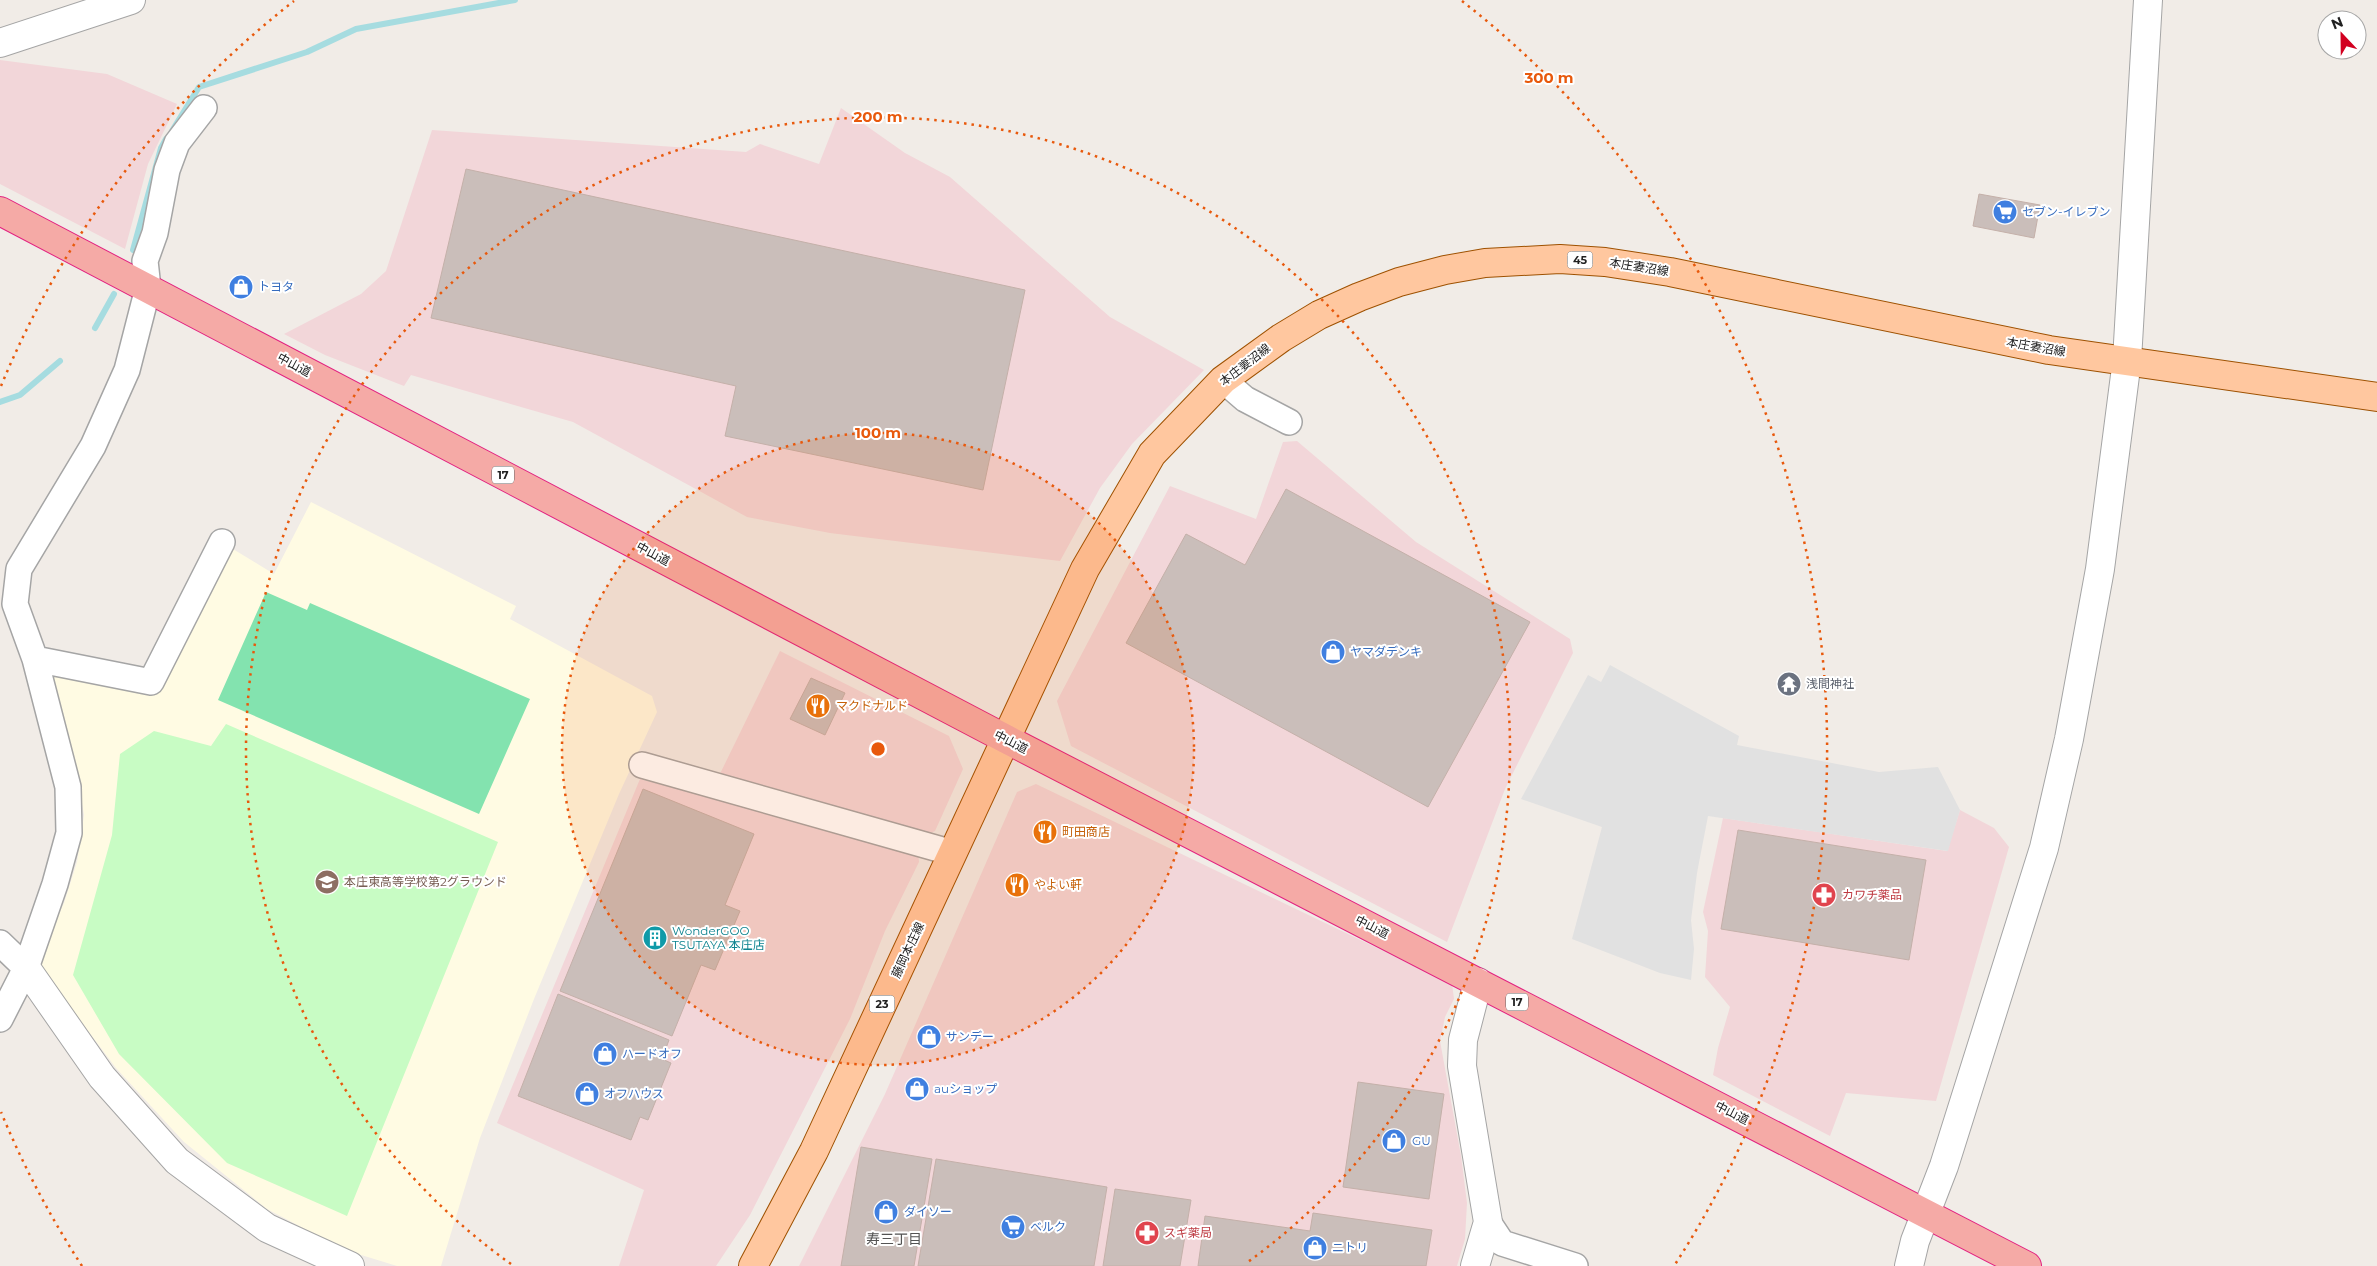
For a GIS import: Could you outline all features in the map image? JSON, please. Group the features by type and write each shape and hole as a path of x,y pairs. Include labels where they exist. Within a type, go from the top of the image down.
{"highway":[{"name":"中山道","path":"0,210 1006,739 2027,1266"}],"main road":[{"name":"本庄妻沼線","path":"1006,739 1085,569 1152,454 1223,380 1281,338 1319,315 1359,297 1399,282 1445,270 1484,263 1560,259 1605,262 1670,272 2049,350 2377,397"},
{"name":"藤岡本庄線","path":"753,1266 814,1151 1006,739"}],"street":[{"path":"0,43 131,0"},
{"path":"1909,1266 1915,1241 1944,1166 2044,848 2069,739 2100,569 2127,360 2148,0"},
{"path":"0,1019 26,968 55,884 69,833 68,787 35,659 15,604 19,569 93,446 127,370 148,288 146,261 155,233 167,170 177,143 204,108"},
{"path":"1223,380 1245,399 1289,422"},
{"path":"35,659 151,682 222,542"},
{"path":"642,765 954,853"},
{"path":"0,943 26,968 102,1077 177,1161 267,1228 350,1266"},
{"path":"1478,982 1463,1040 1462,1066 1488,1222 1502,1243 1575,1266"},
{"path":"1475,1266 1488,1222"}],"shaded area":[{"path":"0,60 107,74 177,104 148,164 125,249 0,184"},
{"path":"841,108 905,153 950,177 1110,317 1204,370 1132,444 1100,488 1060,561 830,533 747,517 573,422 411,375 404,386 325,355 284,334 361,294 386,271 432,130 746,152 760,144 819,164"},
{"path":"1297,441 1416,542 1570,639 1573,653 1505,789 1447,942 1071,746 1057,701 1170,486 1256,519 1283,442"},
{"name":"本庄東高等学校第2グラウンド","path":"311,502 516,606 510,619 652,696 657,712 619,794 534,999 480,1138 441,1266 397,1266 345,1250 267,1209 184,1142 116,1068 36,962 64,903 77,862 84,815 75,763 50,683 55,674 152,690 228,546 274,574"},
{"path":"780,651 949,736 963,769 935,831 922,837 717,780"},
{"path":"1610,665 1739,736 1737,745 1879,772 1938,767 1960,810 1948,851 1708,816 1697,873 1691,920 1694,949 1691,980 1660,973 1572,939 1602,827 1521,799 1588,675 1601,682"},
{"path":"640,779 918,852 919,862 885,931 850,1019 750,1215 716,1266 619,1266 644,1190 497,1123"},
{"path":"1036,784 1452,984 1454,999 1445,1017 1440,1041 1461,1156 1467,1203 1465,1239 1457,1266 799,1266 885,1094 1017,792"},
{"path":"1960,810 1994,828 2009,847 1936,1101 1846,1093 1830,1136 1713,1075 1718,1048 1730,1007 1705,977 1708,931 1703,912 1723,818 1947,851"}],"green space":[{"path":"266,592 307,610 310,603 530,699 479,814 218,700"},
{"path":"226,724 498,842 347,1216 227,1163 119,1054 73,975 112,835 120,754 154,731 211,746"}],"building":[{"path":"466,169 1025,290 983,490 725,436 736,386 431,318"},
{"path":"1979,194 2040,205 2034,238 1973,226"},
{"path":"1286,489 1530,622 1428,807 1126,643 1186,534 1245,565"},
{"name":"マクドナルド","path":"811,678 845,693 825,735 790,719"},
{"name":"WonderGOO TSUTAYA 本庄店","path":"643,789 754,834 725,905 740,911 715,970 701,965 672,1036 560,991"},
{"name":"カワチ薬品","path":"1738,830 1926,860 1909,960 1721,929"},
{"path":"558,994 669,1040 662,1059 671,1063 648,1120 640,1117 631,1140 518,1096"},
{"name":"GU","path":"1358,1082 1444,1094 1429,1199 1343,1187"},
{"name":"ダイソー","path":"861,1147 932,1159 914,1266 841,1266"},
{"name":"ベルク","path":"936,1159 1107,1187 1094,1266 918,1266"},
{"name":"スギ薬局","path":"1115,1189 1191,1200 1180,1266 1103,1266"},
{"name":"ニトリ","path":"1313,1213 1432,1230 1426,1266 1198,1266 1205,1216 1310,1231"}],"waterway":[{"path":"172,131 199,87 307,52 356,29 515,0"},
{"path":"133,250 161,148 166,139"},
{"path":"95,328 114,294"},
{"path":"0,402 20,395 60,361"}],"place":[{"name":"セブン-イレブン","path":"2005,212"},
{"name":"トヨタ","path":"241,287"},
{"name":"ヤマダデンキ","path":"1333,652"},
{"name":"浅間神社","path":"1789,684"},
{"name":"マクドナルド","path":"818,706"},
{"name":"町田商店","path":"1045,832"},
{"name":"本庄東高等学校第2グラウンド","path":"327,882"},
{"name":"やよい軒","path":"1017,885"},
{"name":"カワチ薬品","path":"1824,895"},
{"name":"WonderGOO TSUTAYA 本庄店","path":"655,938"},
{"name":"サンデー","path":"929,1037"},
{"name":"ハードオフ","path":"605,1054"},
{"name":"auショップ","path":"917,1089"},
{"name":"オフハウス","path":"587,1094"},
{"name":"GU","path":"1394,1141"},
{"name":"ダイソー","path":"886,1212"},
{"name":"ベルク","path":"1013,1227"},
{"name":"スギ薬局","path":"1147,1233"},
{"name":"ニトリ","path":"1315,1248"}],"district":[{"name":"寿三丁目","path":"894,1239"}]}
